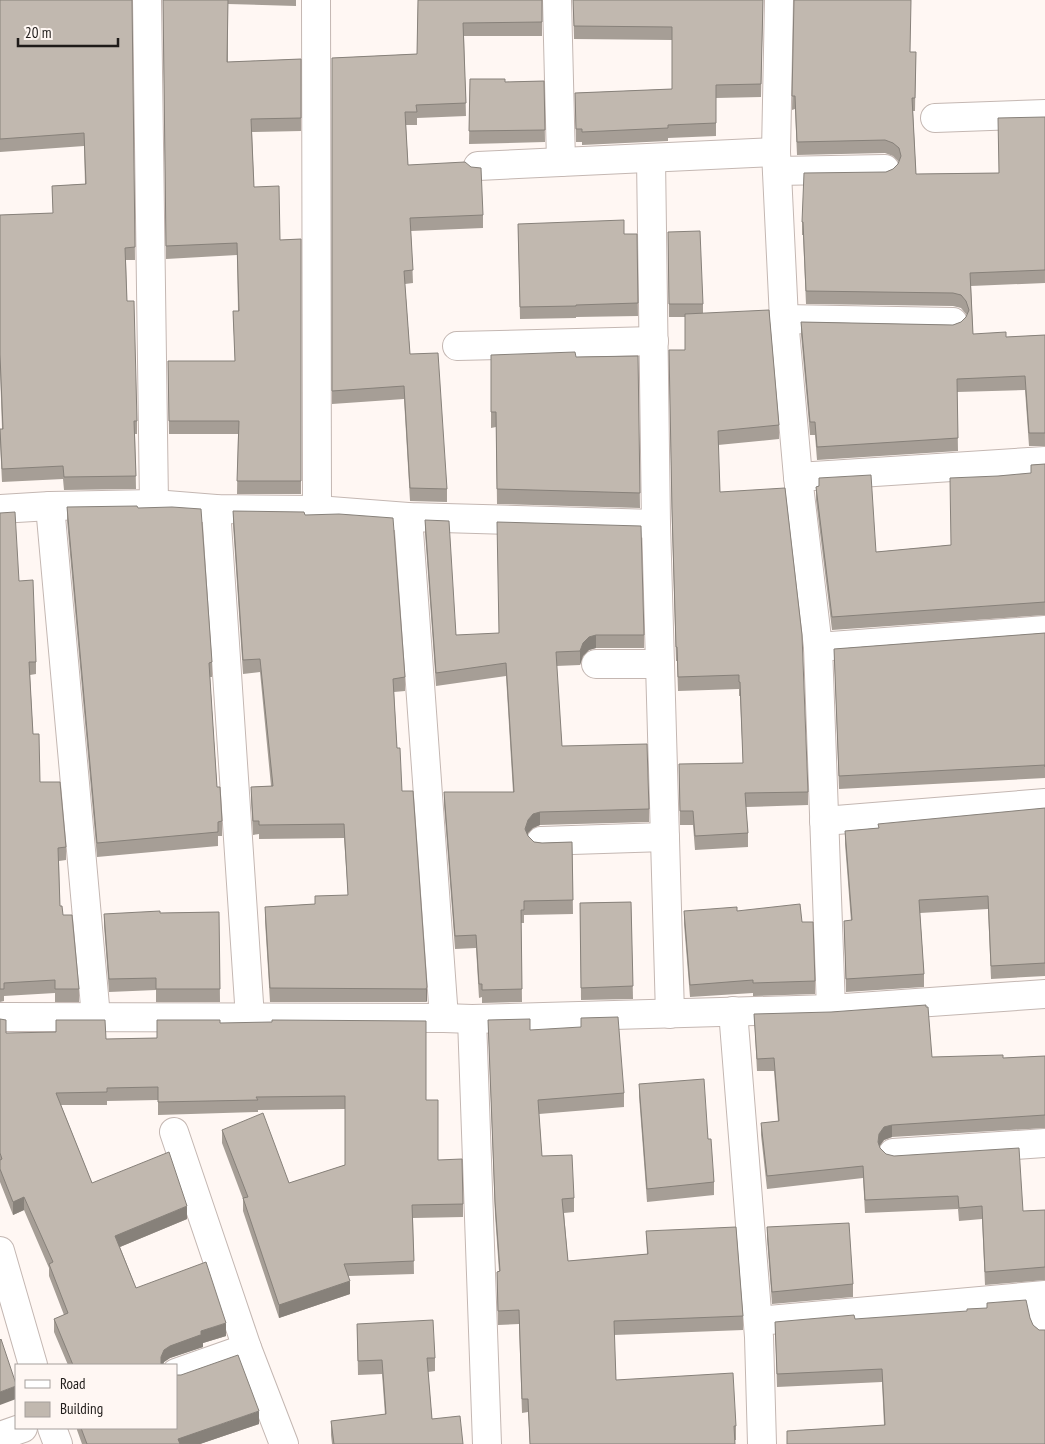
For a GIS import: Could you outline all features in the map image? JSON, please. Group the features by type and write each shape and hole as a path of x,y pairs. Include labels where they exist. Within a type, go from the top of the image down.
{"street":[{"path":"146,0 154,504"},
{"path":"316,0 317,510"},
{"path":"557,0 561,162"},
{"path":"779,0 776,161 784,319 798,477 818,647 831,1009"},
{"path":"935,118 1045,114"},
{"path":"651,158 656,524 670,1014"},
{"path":"478,166 651,158 776,161 885,169"},
{"path":"784,319 953,322"},
{"path":"457,346 654,340"},
{"path":"798,477 1045,461"},
{"path":"0,509 154,504 216,509 317,510 408,517 656,524"},
{"path":"50,506 96,1017"},
{"path":"216,509 250,1018"},
{"path":"408,517 444,1018"},
{"path":"818,647 1045,630"},
{"path":"596,664 660,664"},
{"path":"824,821 1045,803"},
{"path":"542,841 665,837"},
{"path":"0,1016 472,1019 831,1009 1045,994"},
{"path":"733,1011 758,1321 762,1444"},
{"path":"472,1019 487,1444"},
{"path":"174,1132 247,1348 284,1444"},
{"path":"893,1153 1045,1143"},
{"path":"0,1252 33,1364"},
{"path":"758,1321 1042,1295 1045,1328"},
{"path":"178,1372 247,1348"},
{"path":"0,1436 20,1429"},
{"path":"52,1429 58,1444"}],"building":[{"path":"0,0 132,0 135,247 125,248 127,301 134,301 137,421 134,421 136,476 64,477 63,466 2,469 0,429 3,429 0,355 0,215 53,213 52,186 86,184 84,133 0,139"},
{"path":"163,0 228,0 227,62 301,59 301,118 251,119 254,187 279,186 280,240 301,239 301,481 237,481 239,421 169,421 168,361 235,361 233,311 239,311 237,243 166,246"},
{"path":"418,0 542,0 542,22 463,23 466,103 416,105 417,112 405,112 408,165 465,162 471,167 481,168 483,215 410,218 413,270 404,271 410,354 438,353 447,489 410,488 404,386 332,391 332,58 417,54"},
{"path":"573,0 763,0 761,84 716,85 716,123 668,125 668,128 582,132 582,129 576,129 575,93 672,89 672,27 574,26"},
{"path":"794,0 911,0 910,52 916,52 915,98 912,98 916,174 999,173 998,118 1045,117 1045,270 970,273 973,334 1006,332 1006,337 1045,335 1045,433 1029,433 1025,376 957,379 958,438 817,447 815,422 810,422 801,322 953,325 961,322 969,310 966,301 961,295 953,293 806,291 802,222 804,173 886,172 898,164 901,156 899,148 885,140 797,142 795,96 792,96"},
{"path":"470,79 505,79 505,82 544,81 545,130 469,131"},
{"path":"624,220 624,234 637,234 638,303 520,307 518,224"},
{"path":"700,231 703,304 669,304 668,232"},
{"path":"769,310 779,425 718,431 720,492 785,488 802,635 808,792 745,793 748,833 695,836 693,811 680,811 679,764 743,763 740,682 739,675 678,677 669,350 685,350 685,314"},
{"path":"575,352 576,357 638,356 640,493 497,489 496,412 491,412 491,355"},
{"path":"1045,464 1045,602 832,617 816,487 819,486 819,478 871,475 876,552 951,545 950,478 1031,473 1031,465"},
{"path":"137,506 138,508 172,507 201,509 212,662 209,663 217,787 220,787 222,821 218,822 218,832 97,843 67,507"},
{"path":"233,511 304,512 305,515 339,514 393,518 405,677 393,679 397,748 400,748 402,791 413,791 426,989 270,988 265,907 315,904 315,896 348,895 344,824 259,825 259,821 253,821 251,787 273,786 260,659 243,660"},
{"path":"15,512 19,581 33,580 36,662 29,662 33,734 39,734 40,782 60,782 66,847 58,848 60,906 62,906 63,915 72,915 79,989 55,989 55,980 4,983 4,989 0,989 0,513"},
{"path":"425,520 449,521 456,635 499,633 497,522 641,526 644,635 596,635 589,637 583,643 580,651 556,652 562,746 647,744 649,809 540,812 533,814 528,820 525,829 528,836 534,842 572,842 573,900 524,901 524,910 521,910 522,989 482,990 482,984 479,984 476,935 455,936 444,792 514,792 506,663 436,673"},
{"path":"1045,633 1045,765 839,776 834,649"},
{"path":"1045,808 1045,963 991,966 988,896 919,900 924,974 846,979 844,921 852,920 845,831 879,828 878,824"},
{"path":"631,902 633,986 581,988 580,903"},
{"path":"800,904 802,922 813,922 815,981 753,983 753,980 690,985 684,911 737,907 737,911"},
{"path":"160,911 160,913 219,912 220,989 156,989 156,978 109,979 104,914"},
{"path":"926,1005 928,1007 932,1057 1003,1055 1003,1058 1045,1056 1045,1115 892,1125 884,1127 879,1134 878,1142 880,1148 886,1154 894,1156 1019,1148 1023,1211 1045,1210 1045,1267 985,1272 982,1206 959,1208 958,1196 865,1200 863,1166 767,1176 761,1123 779,1121 774,1058 757,1059 754,1014 831,1012"},
{"path":"618,1017 624,1093 538,1100 542,1156 572,1155 574,1198 562,1199 568,1261 648,1254 646,1231 736,1227 743,1316 614,1321 616,1380 733,1373 736,1426 734,1426 735,1444 530,1444 528,1399 522,1399 519,1310 498,1311 497,1272 500,1271 495,1202 488,1020 530,1019 530,1030 581,1027 581,1018"},
{"path":"0,1019 6,1020 6,1033 56,1032 56,1020 105,1020 106,1039 157,1038 157,1020 220,1020 220,1023 272,1022 272,1020 426,1021 426,1100 438,1100 438,1160 462,1159 463,1204 412,1205 414,1261 344,1264 350,1281 279,1305 243,1198 248,1197 222,1130 263,1113 289,1183 345,1165 345,1096 256,1097 258,1100 158,1102 158,1087 107,1088 107,1092 56,1093 92,1183 169,1152 187,1206 115,1236 136,1288 206,1262 226,1323 201,1331 201,1334 203,1334 170,1346 164,1350 161,1364 73,1364 54,1319 68,1313 49,1264 53,1262 24,1197 13,1202 0,1169 0,1160 2,1159 0,1153"},
{"path":"704,1079 708,1139 711,1139 714,1182 647,1189 639,1084"},
{"path":"849,1223 853,1284 772,1292 767,1227"},
{"path":"1026,1300 1033,1325 1039,1330 1045,1330 1045,1444 787,1444 787,1431 885,1425 882,1369 777,1374 775,1322 854,1315 855,1319 967,1311 967,1309 987,1308 987,1303"},
{"path":"433,1320 435,1358 427,1358 432,1419 460,1416 463,1444 334,1444 331,1421 386,1414 382,1360 358,1361 357,1324"},
{"path":"0,1340 15,1381 15,1386 0,1392"},
{"path":"238,1355 259,1411 178,1439 180,1444 87,1444 81,1429 178,1429 178,1375"}]}
